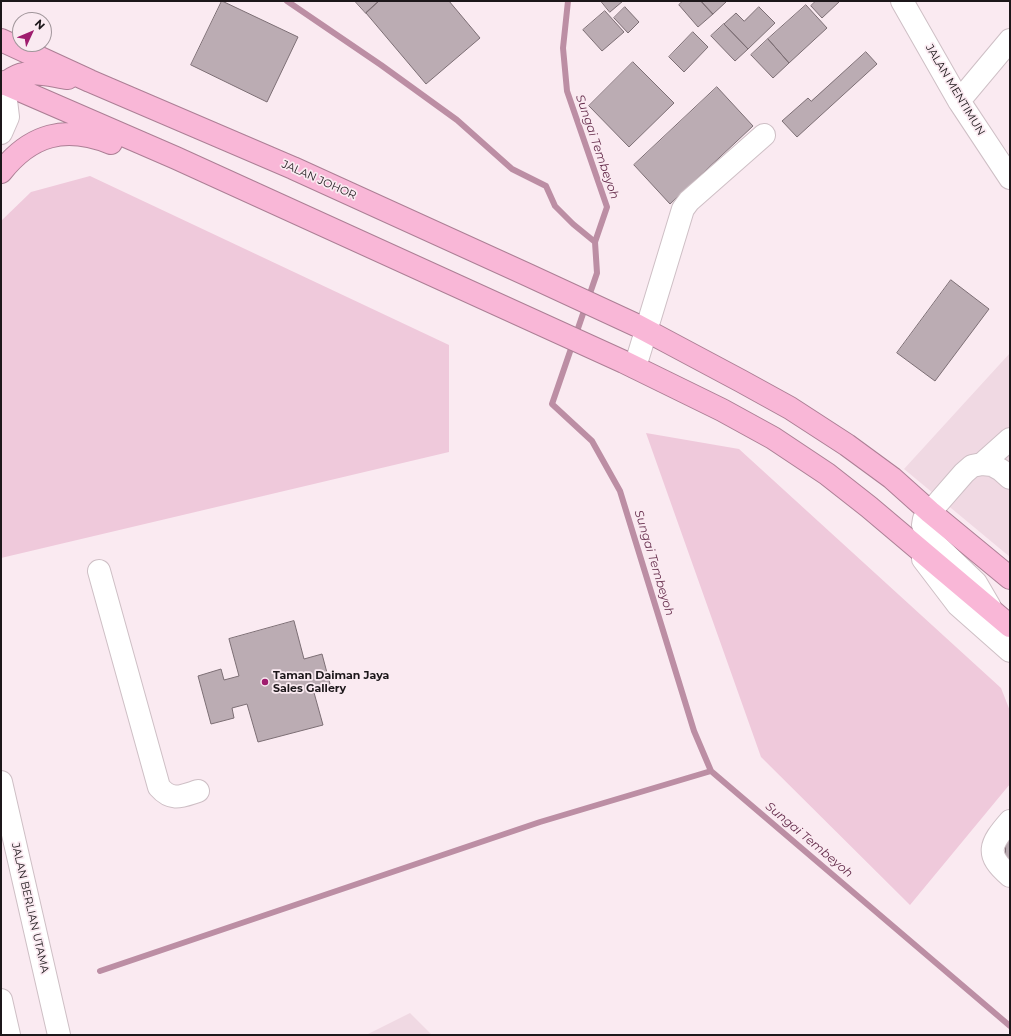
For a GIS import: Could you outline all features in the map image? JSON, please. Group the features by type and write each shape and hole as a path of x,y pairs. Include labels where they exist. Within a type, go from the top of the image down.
{"highway":[{"name":"JALAN JOHOR","path":"1,40 90,81 293,168 528,275 640,328 741,381 790,408 847,445 892,478 930,512 1010,578"},
{"path":"2,81 24,73 90,81"},
{"path":"2,81 176,158 629,364 722,410 773,438 827,474 869,507 1010,626"},
{"path":"1,172 21,151 42,139 59,134 82,134 95,137 133,152 176,158"}],"street":[{"name":"JALAN MENTIMUN","path":"905,2 959,101 1010,178"},
{"path":"959,101 1010,40"},
{"path":"1,133 8,116 2,81"},
{"path":"629,364 640,328 683,209 689,201 764,135"},
{"path":"982,464 1010,439"},
{"path":"993,612 976,583 929,538 923,525 924,519 964,473 972,466 982,464 992,465 1001,470 1010,478"},
{"path":"910,542 958,605 1010,651"},
{"path":"99,570 159,787 165,794 176,797 198,791"},
{"name":"JALAN BERLIAN UTAMA","path":"1,782 59,1035"},
{"path":"1010,821 997,836 993,844 992,853 1000,868 1010,876"},
{"path":"1,1000 9,1035"}],"shaded area":[{"path":"90,176 449,345 449,452 1,558 1,221 31,192"},
{"path":"1010,353 1010,557 904,469"},
{"path":"646,433 739,449 1001,688 1010,711 1010,784 910,905 761,757"},
{"path":"410,1013 432,1035 366,1035"}],"building":[{"path":"222,1 298,37 267,102 191,65"},
{"path":"355,1 379,1 366,13"},
{"path":"379,1 449,1 480,38 426,84 366,13"},
{"path":"601,1 623,1 610,12"},
{"path":"683,1 701,1 713,14 698,27 679,5"},
{"path":"701,1 725,1 726,2 713,14"},
{"path":"816,1 840,1 822,18 811,6"},
{"path":"806,5 827,28 789,63 768,39"},
{"path":"625,7 639,22 628,33 614,18"},
{"path":"759,7 775,23 748,49 724,24 736,13 744,21"},
{"path":"605,11 624,32 602,51 583,30"},
{"path":"724,24 748,49 735,61 711,36"},
{"path":"693,32 708,47 684,72 669,57"},
{"path":"768,39 789,63 773,78 751,55"},
{"path":"866,52 877,64 797,137 782,121 808,98 811,101"},
{"path":"633,62 674,103 629,147 589,106"},
{"path":"717,87 753,126 670,204 634,165"},
{"path":"951,280 989,309 935,381 897,353"},
{"name":"Taman Daiman Jaya Sales Gallery","path":"294,621 304,659 322,654 330,684 313,689 323,725 258,742 247,704 232,708 234,718 211,724 198,676 221,669 224,680 239,676 229,639"},
{"path":"1010,832 1010,866 1005,861 1006,837"}],"waterway":[{"path":"287,1 381,65 457,120 512,169 546,186 555,206 573,224 595,242"},
{"name":"Sungai Tembeyoh","path":"568,1 563,48 567,91 607,207 595,242 597,273 552,404 592,441 620,491 694,731 711,771 1010,1026"},
{"path":"100,971 540,822 711,771"}],"place":[{"name":"Taman Daiman Jaya Sales Gallery","path":"265,682"}]}
